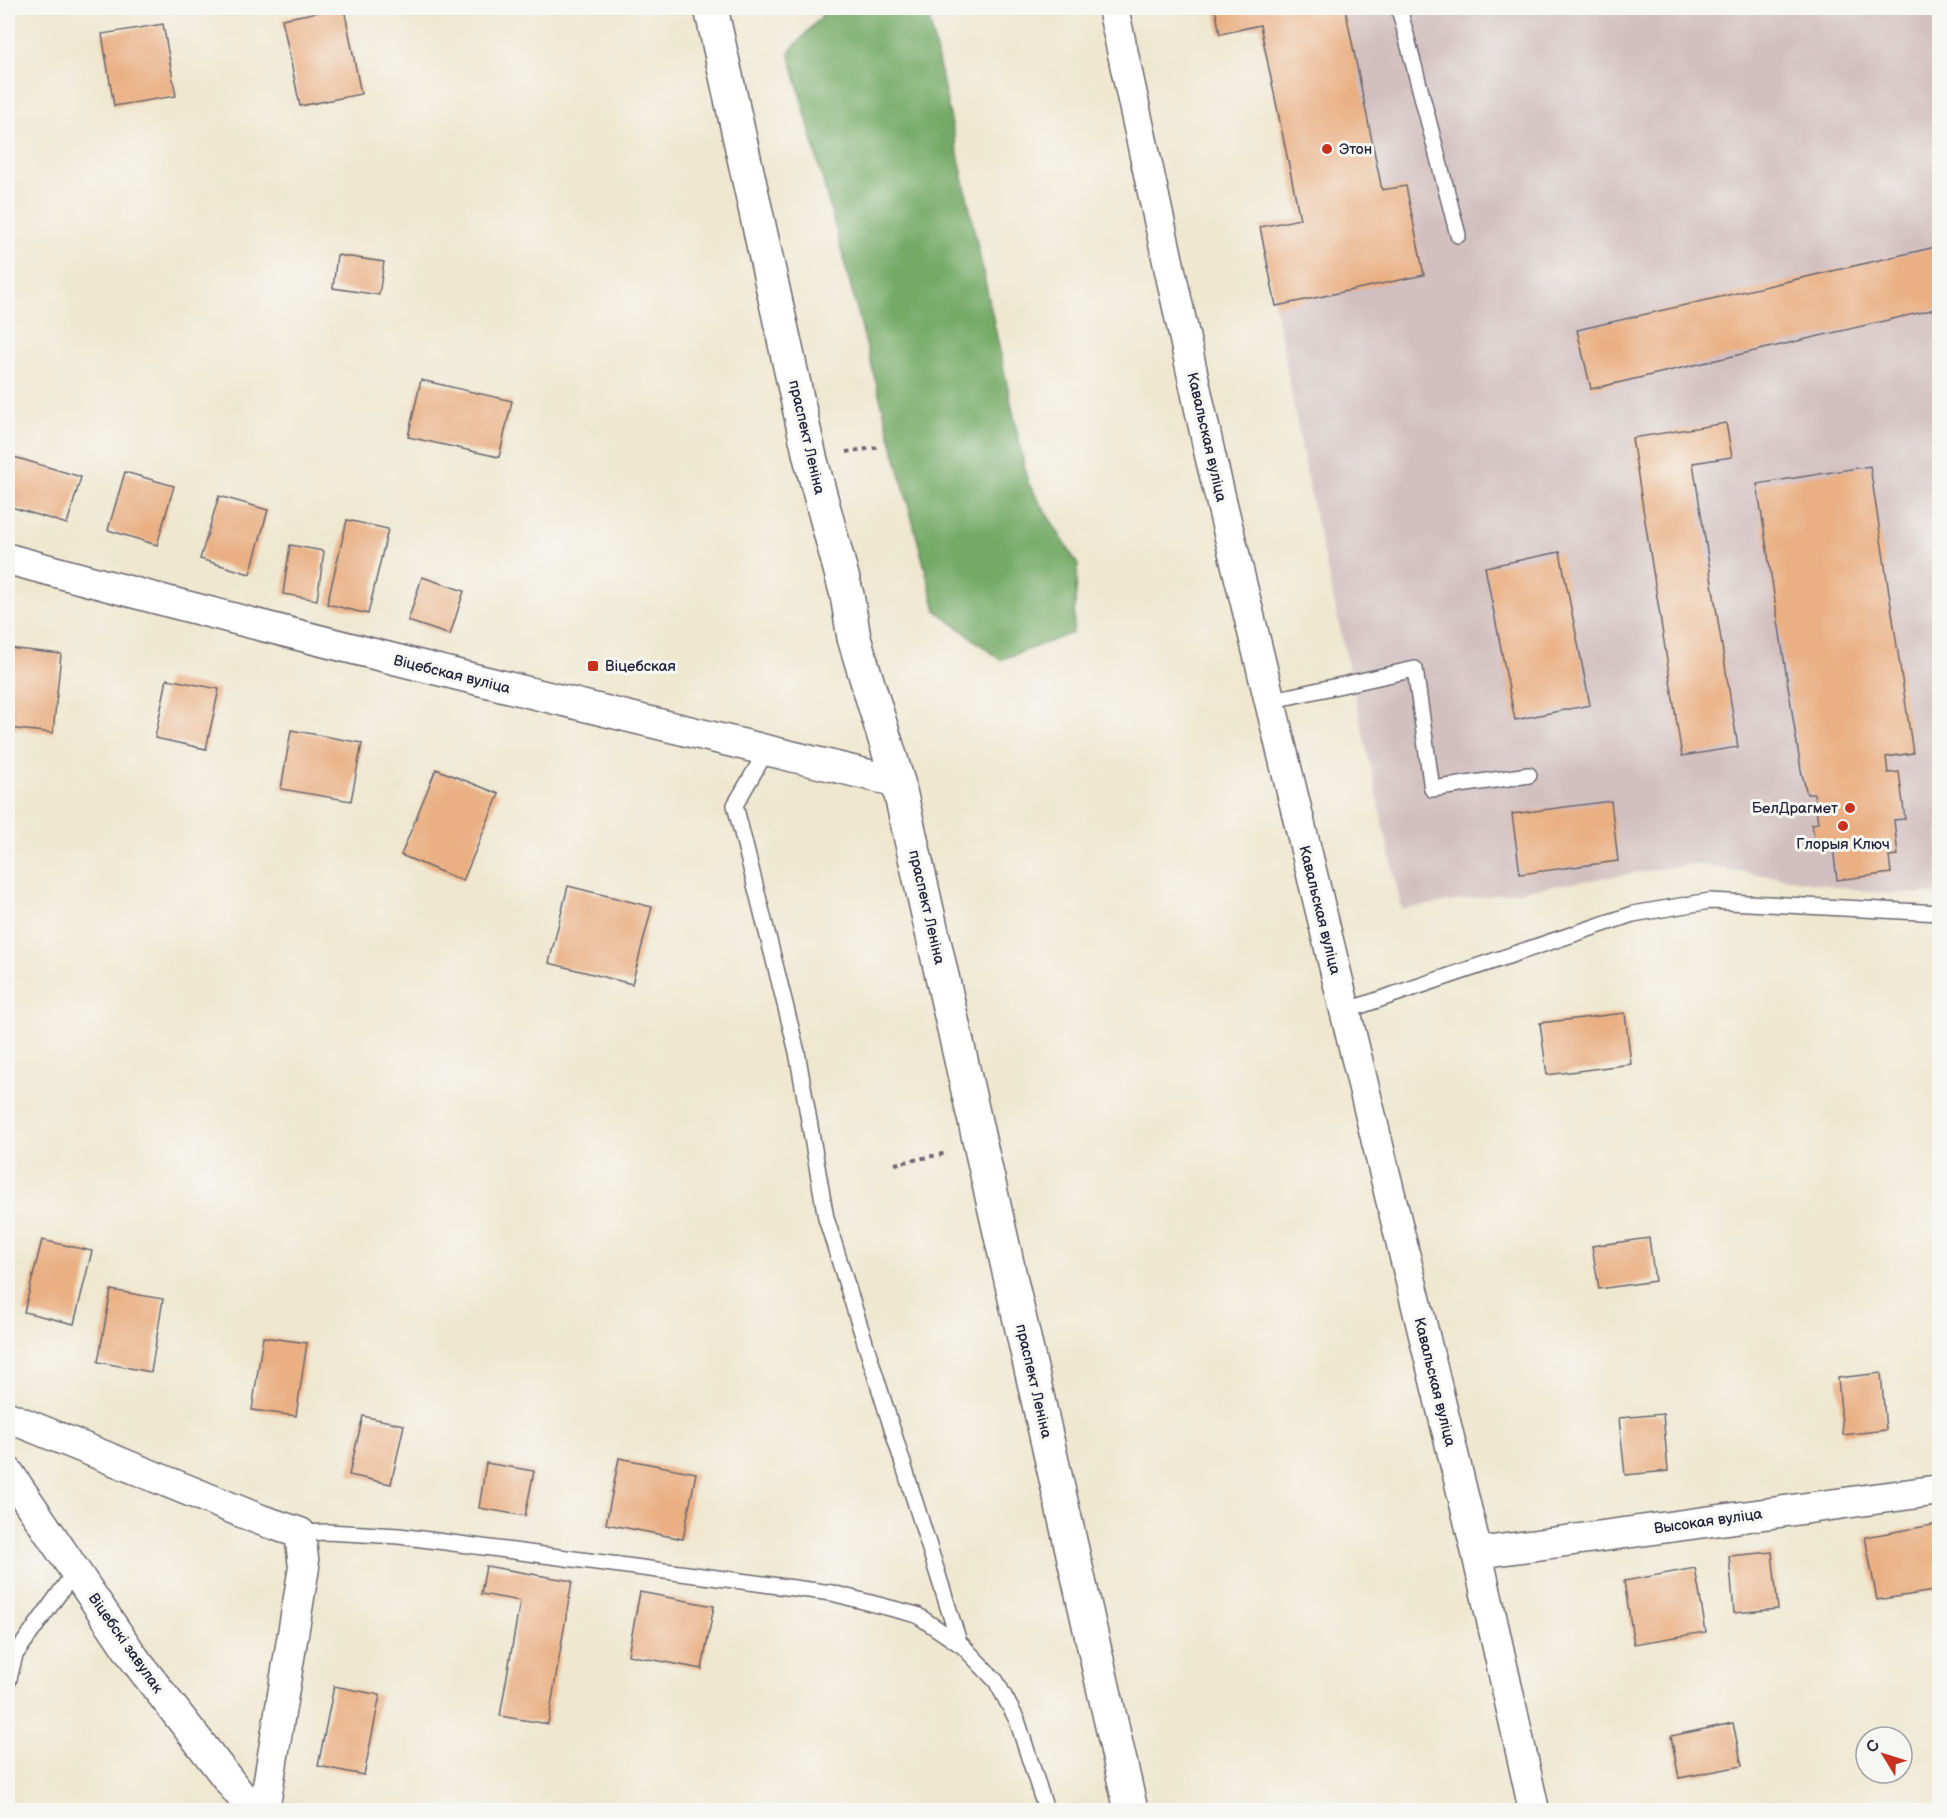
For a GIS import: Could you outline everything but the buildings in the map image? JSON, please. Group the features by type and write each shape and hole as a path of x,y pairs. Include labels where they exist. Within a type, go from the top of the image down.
{"main road":[{"name":"праспект Леніна","path":"711,8 810,457 847,595 854,638 898,782 1131,1810"}],"street":[{"name":"Кавальская вуліца","path":"1113,8 1210,455 1477,1553 1534,1810"},
{"name":"Віцебская вуліца","path":"8,558 138,594 403,661 898,782"},
{"path":"8,1417 261,1520 300,1533 304,1567 264,1810"},
{"name":"Віцебскі завулак","path":"8,1472 136,1661 252,1810"},
{"name":"Высокая вуліца","path":"1477,1553 1940,1490"}],"lane":[{"path":"1399,8 1458,235"},
{"path":"1269,701 1415,669 1432,789 1529,775"},
{"path":"767,750 735,806 797,1052 826,1218 958,1642 996,1680 1017,1720 1046,1810"},
{"path":"1344,1011 1633,914 1710,901 1940,913"},
{"path":"300,1533 327,1532 399,1536 832,1593 917,1615 963,1647"},
{"path":"8,1682 15,1655 76,1570"}],"path":[{"path":"895,1164 981,1145"}],"shaded area":[{"path":"1215,8 1939,8 1939,894 1879,893 1693,864 1402,909 1312,502 1260,227 1300,218 1260,26 1220,34"}],"green space":[{"path":"829,8 927,8 1028,483 1078,565 1073,633 1000,660 936,610 789,52"}],"place":[{"name":"Этон","path":"1327,149"},
{"name":"Віцебская","path":"593,666"},
{"name":"БелДрагмет","path":"1850,808"},
{"name":"Глорыя Ключ","path":"1843,826"}]}
